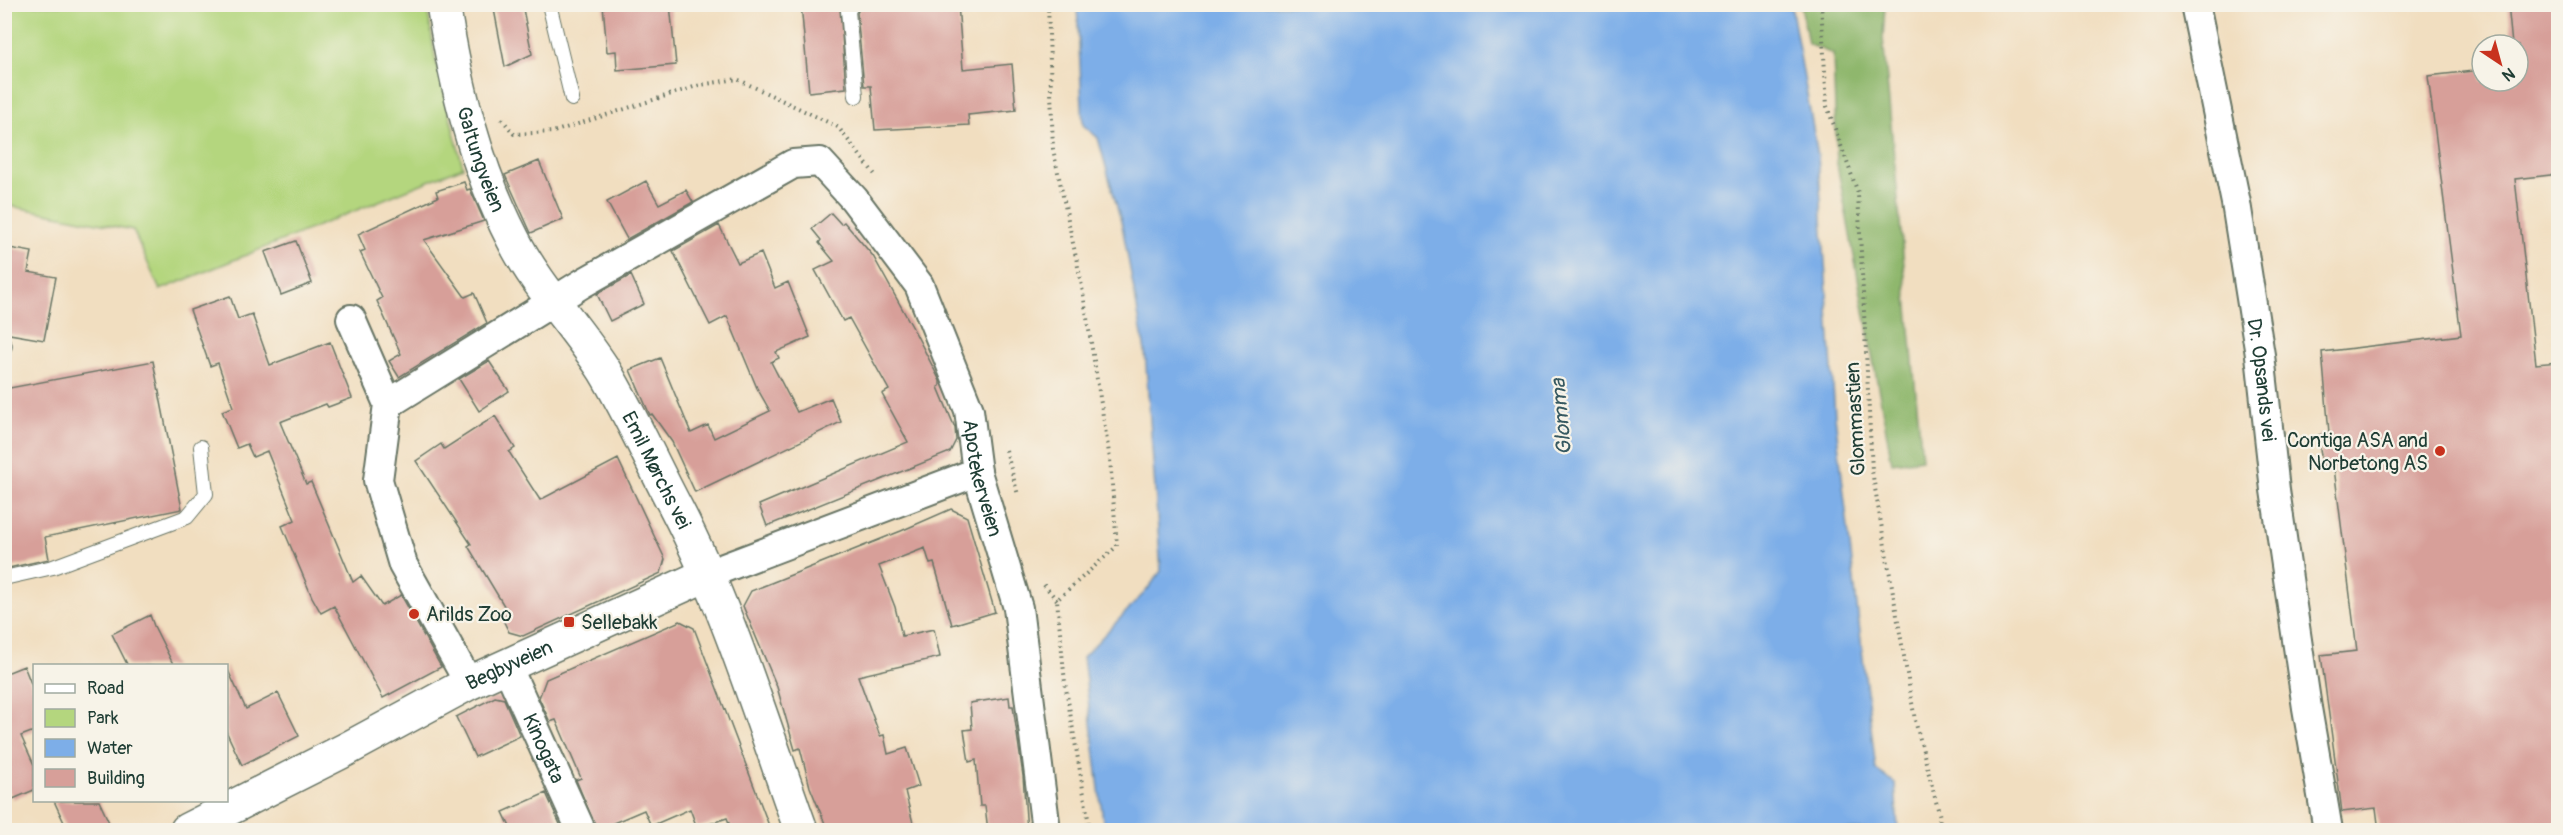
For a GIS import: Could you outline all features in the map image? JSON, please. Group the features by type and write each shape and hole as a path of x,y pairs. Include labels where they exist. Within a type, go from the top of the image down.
{"main road":[{"name":"Galtungveien","path":"443,4 466,124 491,193 513,240 553,303"},
{"name":"Emil Mørchs vei","path":"553,303 604,370 708,574 801,831"},
{"name":"Begbyveien","path":"202,827 469,683 708,574"}],"street":[{"name":"Dr. Opsands vei","path":"2195,4 2240,227 2260,355 2275,490 2303,685 2328,831"},
{"name":"Apotekerveien","path":"553,303 583,283 793,164 820,162 854,199 919,285 969,410 977,472 1018,608 1046,831"},
{"path":"388,404 553,303"},
{"path":"351,319 388,404 378,480 403,565 469,683"},
{"name":"Begbyveien","path":"708,574 977,472"},
{"name":"Kinogata","path":"507,666 581,831"}],"lane":[{"path":"549,4 572,99"},
{"path":"852,4 848,10 856,96"},
{"path":"4,578 52,567 187,517 206,494 201,447"}],"path":[{"path":"1048,4 1053,149 1081,281 1110,459 1117,546 1057,600"},
{"name":"Glommastien","path":"1821,4 1827,106 1858,193 1872,471 1915,720 1940,817 1938,831"},
{"path":"501,117 514,134 553,132 700,85 736,79 838,127 882,184"},
{"path":"1004,446 1020,501"},
{"path":"1038,578 1057,600 1065,683 1090,831"}],"green space":[{"path":"4,5 427,5 435,57 463,167 160,290 133,230 5,205"},
{"path":"1801,5 1885,5 1883,38 1922,459 1892,463 1837,164 1833,54 1808,44"}],"water":[{"name":"Glomma","path":"1077,5 1791,5 1818,156 1835,416 1876,770 1895,783 1898,830 1109,830 1103,821 1083,657 1147,590 1161,571 1145,351 1122,225 1098,138 1083,125"}],"building":[{"path":"493,4 522,4 532,54 505,67"},
{"path":"603,4 670,4 676,65 617,70 616,51 607,52"},
{"path":"801,4 833,4 833,9 840,8 846,88 809,92"},
{"path":"886,4 958,4 963,69 1012,64 1016,110 968,115 969,125 875,130 871,86 864,86 857,13 860,7"},
{"name":"Contiga ASA and Norbetong AS","path":"2508,4 2554,4 2559,41 2559,174 2515,179 2536,364 2559,362 2559,831 2379,831 2376,808 2342,812 2321,655 2357,651 2334,468 2323,469 2318,435 2329,433 2322,352 2461,335 2428,76 2470,71 2470,93 2530,93 2530,33 2511,33"},
{"path":"539,161 563,219 531,233 505,175"},
{"path":"646,181 659,204 686,190 693,202 627,239 607,202"},
{"path":"464,182 467,190 470,189 484,221 424,240 465,297 474,293 487,323 399,377 389,361 401,354 377,301 382,298 360,252 365,250 358,234 438,197 436,191"},
{"path":"831,213 841,224 844,222 873,256 914,330 940,381 938,387 955,428 956,440 950,452 767,526 759,505 908,442 882,394 889,390 849,318 843,321 815,270 834,261 819,243 821,240 812,229"},
{"path":"719,225 738,263 761,253 775,288 788,282 810,337 776,352 779,358 771,362 797,412 831,398 841,422 695,492 672,442 652,414 650,415 630,370 660,358 691,433 708,425 714,438 770,411 757,388 727,316 710,325 673,251"},
{"path":"296,241 312,283 281,295 265,252"},
{"path":"4,247 32,252 28,272 56,277 44,340 4,333"},
{"path":"631,275 644,304 610,321 597,294"},
{"path":"230,296 238,319 252,314 270,365 330,342 352,398 328,407 326,404 280,422 306,484 311,482 353,582 361,576 382,606 401,595 441,667 383,698 334,606 321,613 312,597 282,526 295,520 267,451 253,457 247,444 237,448 222,411 233,407 218,363 210,366 190,310"},
{"path":"153,361 182,509 45,537 49,559 4,569 4,389"},
{"path":"489,361 509,391 479,411 459,379"},
{"path":"495,416 515,448 509,452 540,500 618,459 665,559 661,573 523,636 509,632 502,618 509,614 468,546 471,544 416,461 441,444 444,449"},
{"path":"951,509 967,517 995,612 952,625 934,563 930,564 925,548 879,566 895,607 902,636 934,629 940,657 858,676 880,736 884,735 888,754 907,748 919,786 905,791 915,831 828,831 810,787 800,748 795,750 777,687 743,606 751,591"},
{"path":"150,615 173,664 127,664 112,634"},
{"path":"680,621 694,628 771,831 732,831 727,818 697,828 690,809 651,826 644,810 597,830 576,780 581,778 556,720 550,722 539,698 546,679"},
{"path":"24,666 33,688 33,731 21,736 33,763 33,790 13,799 4,780 4,674"},
{"path":"228,670 246,709 278,693 299,736 242,765 228,735"},
{"path":"495,697 504,699 520,736 475,757 456,717"},
{"path":"1009,697 1010,706 1013,706 1023,776 1027,831 988,831 985,806 980,806 976,760 969,762 964,730 972,729 970,703"},
{"path":"546,793 563,831 512,831 503,812"},
{"path":"54,802 99,802 113,831 68,831"}],"place":[{"name":"Contiga ASA and Norbetong AS","path":"2440,451"},
{"name":"Arilds Zoo","path":"414,614"},
{"name":"Sellebakk","path":"569,622"}]}
